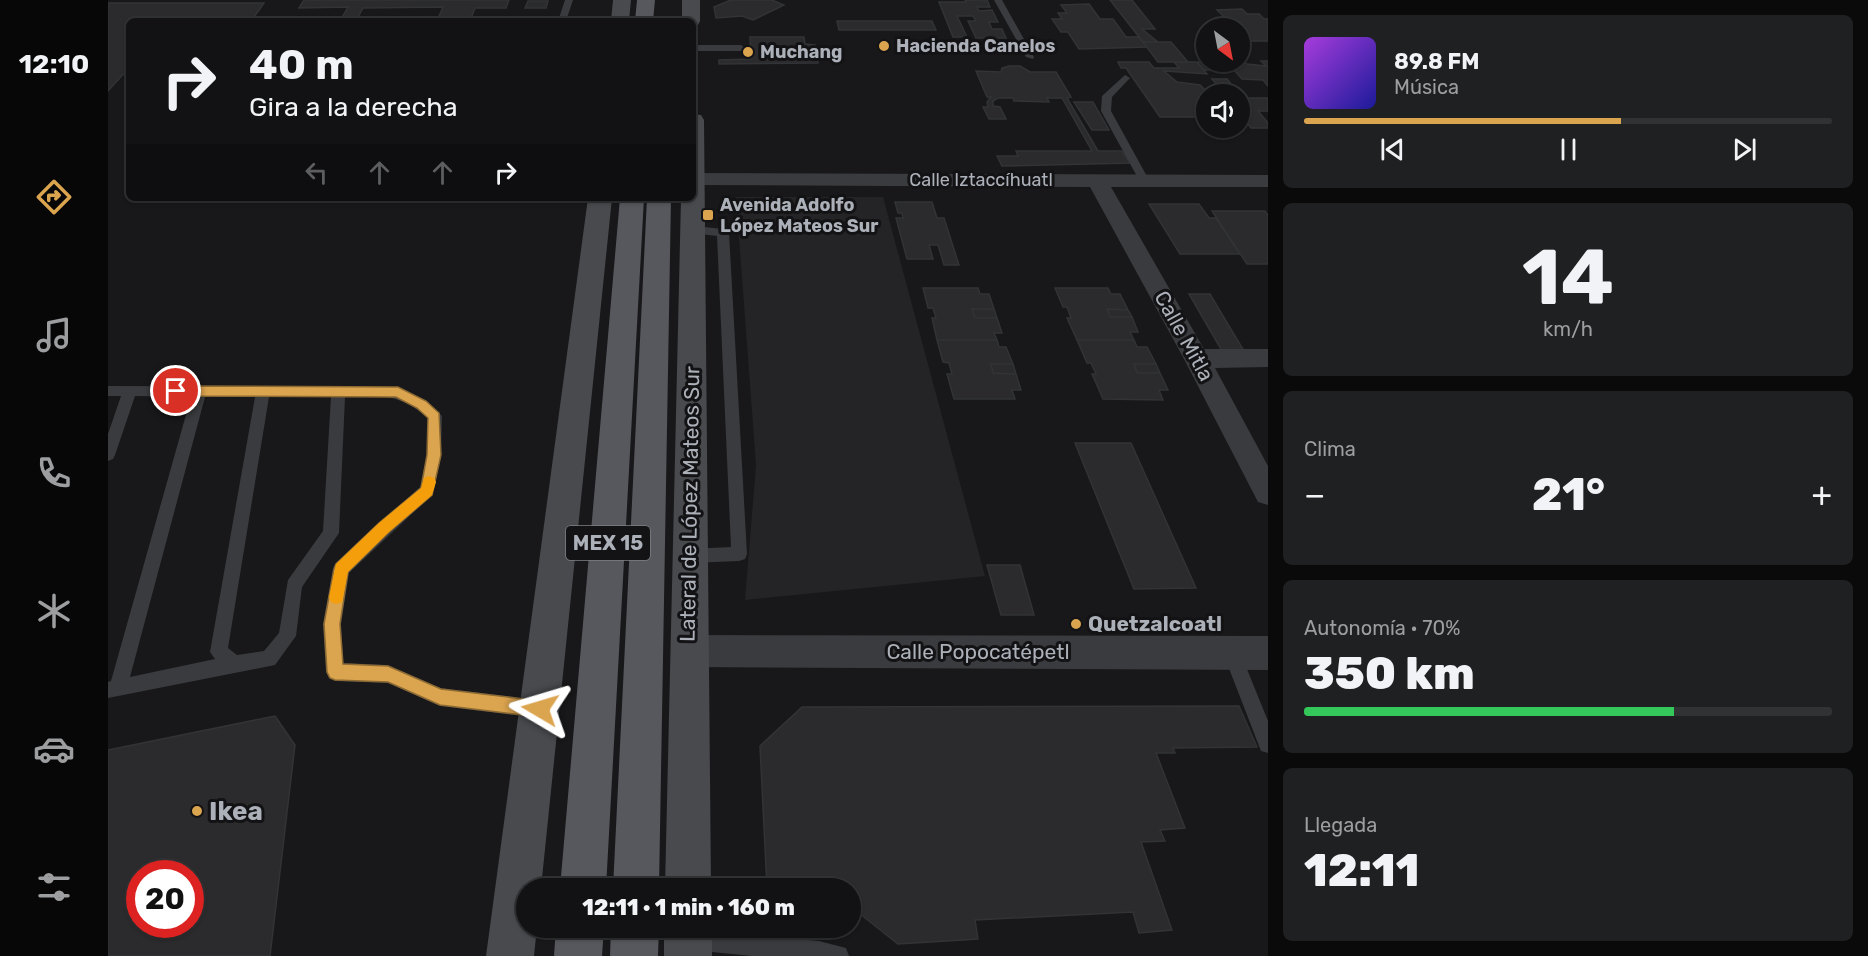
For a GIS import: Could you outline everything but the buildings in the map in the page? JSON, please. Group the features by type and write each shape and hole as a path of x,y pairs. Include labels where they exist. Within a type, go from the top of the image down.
{"main road":[{"path":"620,18 622,0"},
{"path":"644,18 646,0"},
{"path":"691,0 691,18"},
{"path":"510,956 600,201"},
{"name":"MEX 15","path":"584,878 632,201"},
{"name":"MEX 15","path":"636,878 659,201"},
{"name":"Lateral de López Mateos Sur","path":"688,878 688,651 694,201"},
{"path":"578,956 579,938"},
{"path":"634,956 635,938"}],"street":[{"name":"Calle Iztaccíhuatl","path":"696,179 1268,181"},
{"name":"Calle Mitla","path":"1097,180 1197,359 1268,493"},
{"path":"1197,359 1268,358"},
{"name":"Calle Popocatépetl","path":"688,651 1268,653"}],"lane":[{"path":"563,18 569,0"},
{"path":"998,0 1030,57"},
{"path":"696,48 741,48"},
{"path":"1125,78 1107,96 1106,111 1144,180"},
{"path":"690,556 739,554 723,233 695,230"},
{"path":"108,391 398,392 422,405 435,416 434,455 428,490 341,569 332,624 335,672 388,674 440,697 540,709"},
{"path":"108,455 130,391"},
{"path":"199,392 113,689 269,659 287,636 294,585 332,533 338,392"},
{"path":"235,664 219,652 263,392"},
{"path":"1233,653 1268,744"},
{"path":"688,940 819,952 838,956"}],"shaded area":[{"path":"736,197 883,197 985,576 745,600 756,465"}],"slow traffic":[{"path":"336,597 341,569 428,490 429,482"}],"place":[{"name":"Hacienda Canelos","path":"884,46"},
{"name":"Muchang","path":"748,52"},
{"name":"Avenida Adolfo López Mateos Sur","path":"708,215"},
{"name":"Quetzalcoatl","path":"1076,624"},
{"name":"Ikea","path":"197,811"}],"route":[{"path":"176,391 398,392 422,405 435,416 434,455 428,490 341,569 332,624 335,672 388,674 440,697 540,709"}]}
